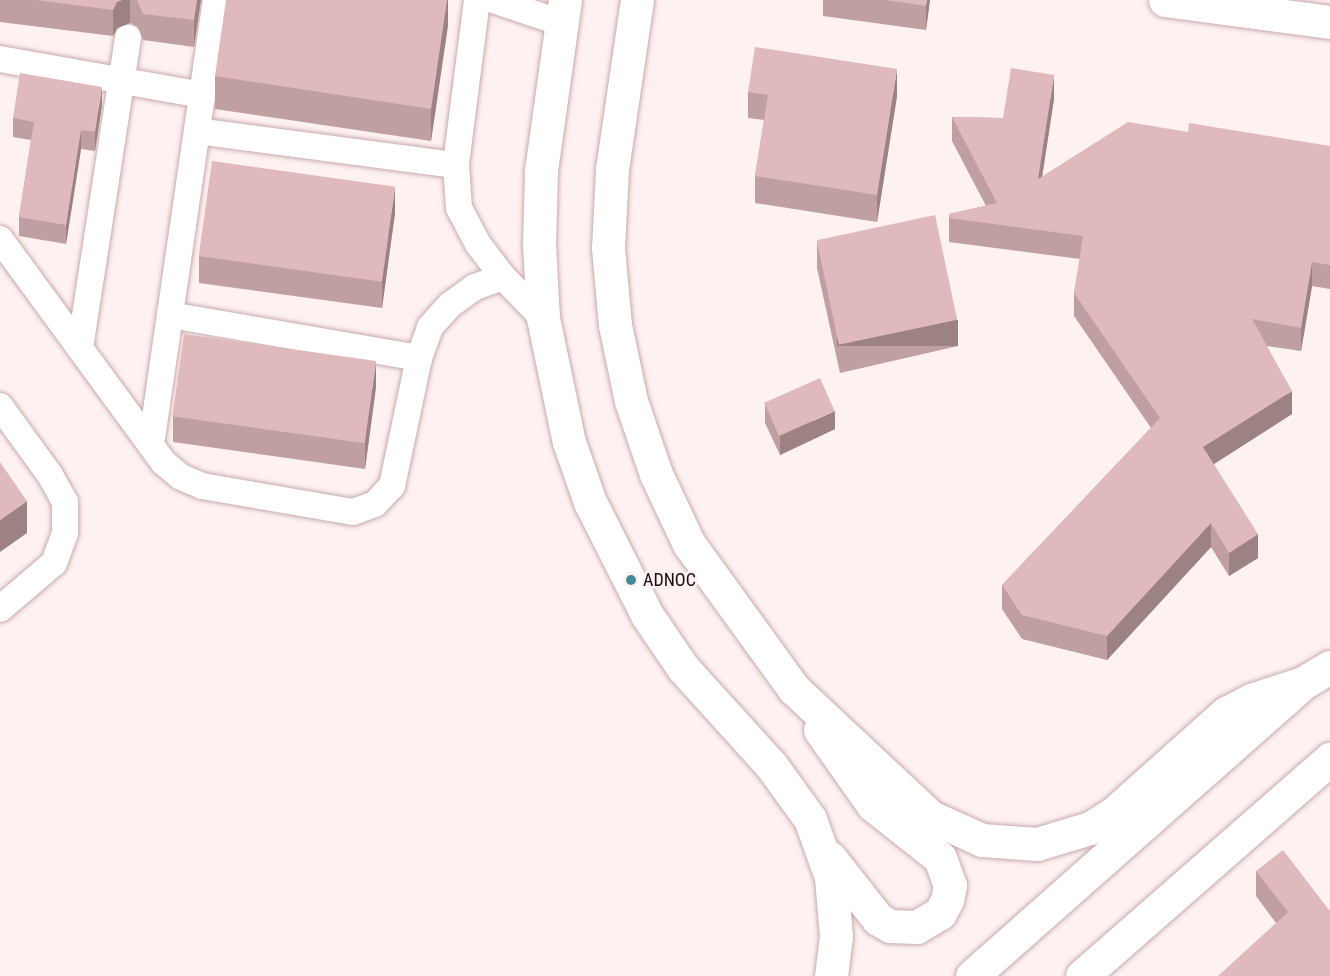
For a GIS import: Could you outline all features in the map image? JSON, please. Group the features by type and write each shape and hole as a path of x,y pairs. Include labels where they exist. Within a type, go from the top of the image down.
{"street":[{"path":"563,12 541,170 538,244 543,318 569,442 590,502 616,560 683,668 792,791 823,849 878,919 890,926 917,927 940,913 947,900 950,885 940,858 873,805 849,776 794,689 689,544 656,474 631,401 615,325 608,248 612,170 638,0"},
{"path":"1165,0 1330,22"},
{"path":"794,689 932,817 982,840 1037,844 1090,828 1114,813 1226,713 1259,697 1317,675"},
{"path":"972,976 1317,675"},
{"path":"1082,976 1330,759"},
{"path":"823,849 835,907 831,976"}],"lane":[{"path":"151,445 216,0"},
{"path":"477,0 456,165 459,208 478,244 503,277 543,318"},
{"path":"493,0 563,12"},
{"path":"80,348 128,38"},
{"path":"0,59 203,95"},
{"path":"197,131 456,165"},
{"path":"0,239 151,445 181,477 202,486 353,512 375,504 392,486 419,358 430,327 450,304 475,287 503,277"},
{"path":"170,315 419,358"},
{"path":"0,406 50,475 65,502 65,534 54,563 0,609"}],"building":[{"path":"35,0 122,0 117,2 113,10"},
{"path":"137,0 197,0 194,20 143,14"},
{"path":"226,0 447,0 431,109 215,76"},
{"path":"885,0 927,0 926,6"},
{"path":"755,47 897,69 877,195 755,176 768,95 748,92"},
{"path":"1011,68 1054,75 1038,179 1128,122 1188,132 1189,123 1330,146 1330,265 1312,262 1301,328 1252,319 1292,391 1203,447 1258,534 1229,553 1211,523 1107,636 1022,615 1002,585 1160,418 1074,293 1083,236 949,218 949,214 997,203 952,117 1003,118"},
{"path":"20,73 102,87 95,132 81,130 66,225 19,217 34,122 13,118"},
{"path":"212,161 395,187 382,282 199,256"},
{"path":"935,215 957,320 839,345 817,240"},
{"path":"184,334 376,361 365,443 172,416"},
{"path":"820,378 835,411 779,436 764,403"},
{"path":"0,462 27,501 0,520"},
{"path":"1283,850 1330,909 1330,976 1218,976 1288,912 1256,871"}],"place":[{"name":"ADNOC","path":"631,580"}]}
